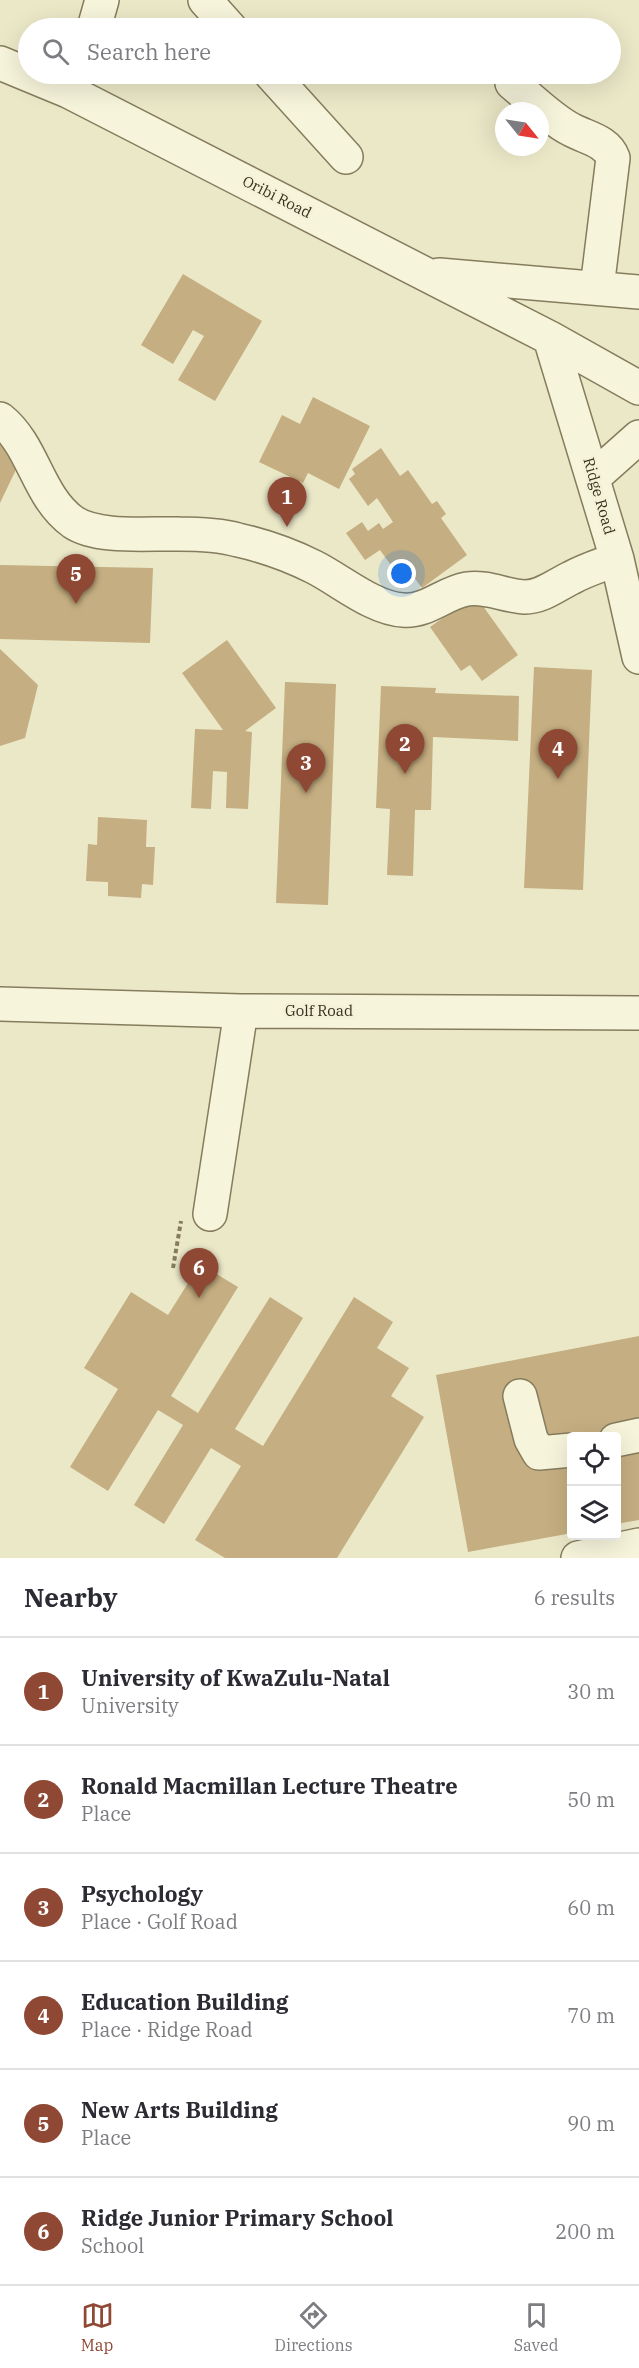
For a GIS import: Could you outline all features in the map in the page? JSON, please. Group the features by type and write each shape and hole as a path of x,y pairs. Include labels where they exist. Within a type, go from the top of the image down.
{"street":[{"path":"97,18 102,0"},
{"path":"205,0 221,18"},
{"name":"Oribi Road","path":"0,63 18,68"},
{"name":"Oribi Road","path":"76,84 422,273 550,338 639,388"},
{"path":"280,84 346,157"},
{"path":"513,84 569,129 610,150 613,158 597,288"},
{"path":"422,273 639,292"},
{"name":"Ridge Road","path":"550,338 617,559 639,657"},
{"path":"0,419 9,426 20,442 59,511 75,524 107,533 181,534 234,539 268,547 315,567 388,608 421,609 466,589 484,588 526,597 540,594 571,577 617,559"},
{"path":"594,477 639,437"},
{"name":"Golf Road","path":"0,1004 241,1011 639,1013"},
{"path":"210,1214 241,1011"},
{"path":"520,1396 531,1439 539,1453 567,1450"},
{"path":"621,1439 639,1436"},
{"path":"579,1558 639,1545"}],"building":[{"path":"183,274 262,321 215,401 178,380 204,336 193,330 173,364 141,345"},
{"path":"313,397 370,426 339,489 308,473 303,483 259,462 282,415 300,424"},
{"path":"0,444 23,455 0,503"},
{"path":"381,448 400,476 408,470 432,504 437,501 446,514 441,518 467,555 422,588 402,561 393,568 380,550 365,560 346,533 362,522 368,531 379,523 383,529 393,522 377,498 368,506 349,479 355,474 352,469"},
{"path":"0,565 153,568 150,643 0,639"},
{"path":"475,595 518,655 482,681 470,665 461,671 430,627"},
{"path":"227,640 276,708 245,731 252,732 248,809 226,808 227,772 213,771 211,809 191,808 195,729 223,730 182,673"},
{"path":"0,649 38,685 25,738 0,746"},
{"path":"534,667 592,670 583,890 524,888"},
{"path":"285,682 336,684 328,905 276,903"},
{"path":"381,686 436,688 435,693 519,696 518,741 433,737 431,810 415,810 413,876 387,875 390,809 376,808"},
{"path":"98,817 147,820 146,847 155,847 153,885 142,884 141,898 108,896 108,882 86,881 88,844 97,845"},
{"path":"200,1264 238,1287 171,1396 198,1413 270,1297 303,1318 235,1429 263,1446 354,1297 393,1322 377,1348 409,1368 391,1396 424,1417 337,1558 225,1558 195,1540 241,1466 211,1448 164,1524 134,1505 183,1425 158,1410 108,1491 70,1467 118,1389 84,1368 131,1292 168,1315"},
{"path":"639,1336 639,1520 621,1523 621,1432 567,1432 567,1534 468,1552 436,1375"}],"place":[{"name":"University of KwaZulu-Natal","path":"287,527"},
{"name":"New Arts Building","path":"76,604"},
{"name":"Ronald Macmillan Lecture Theatre","path":"405,774"},
{"name":"Education Building","path":"558,779"},
{"name":"Psychology","path":"306,793"},
{"name":"Ridge Junior Primary School","path":"199,1298"}]}
